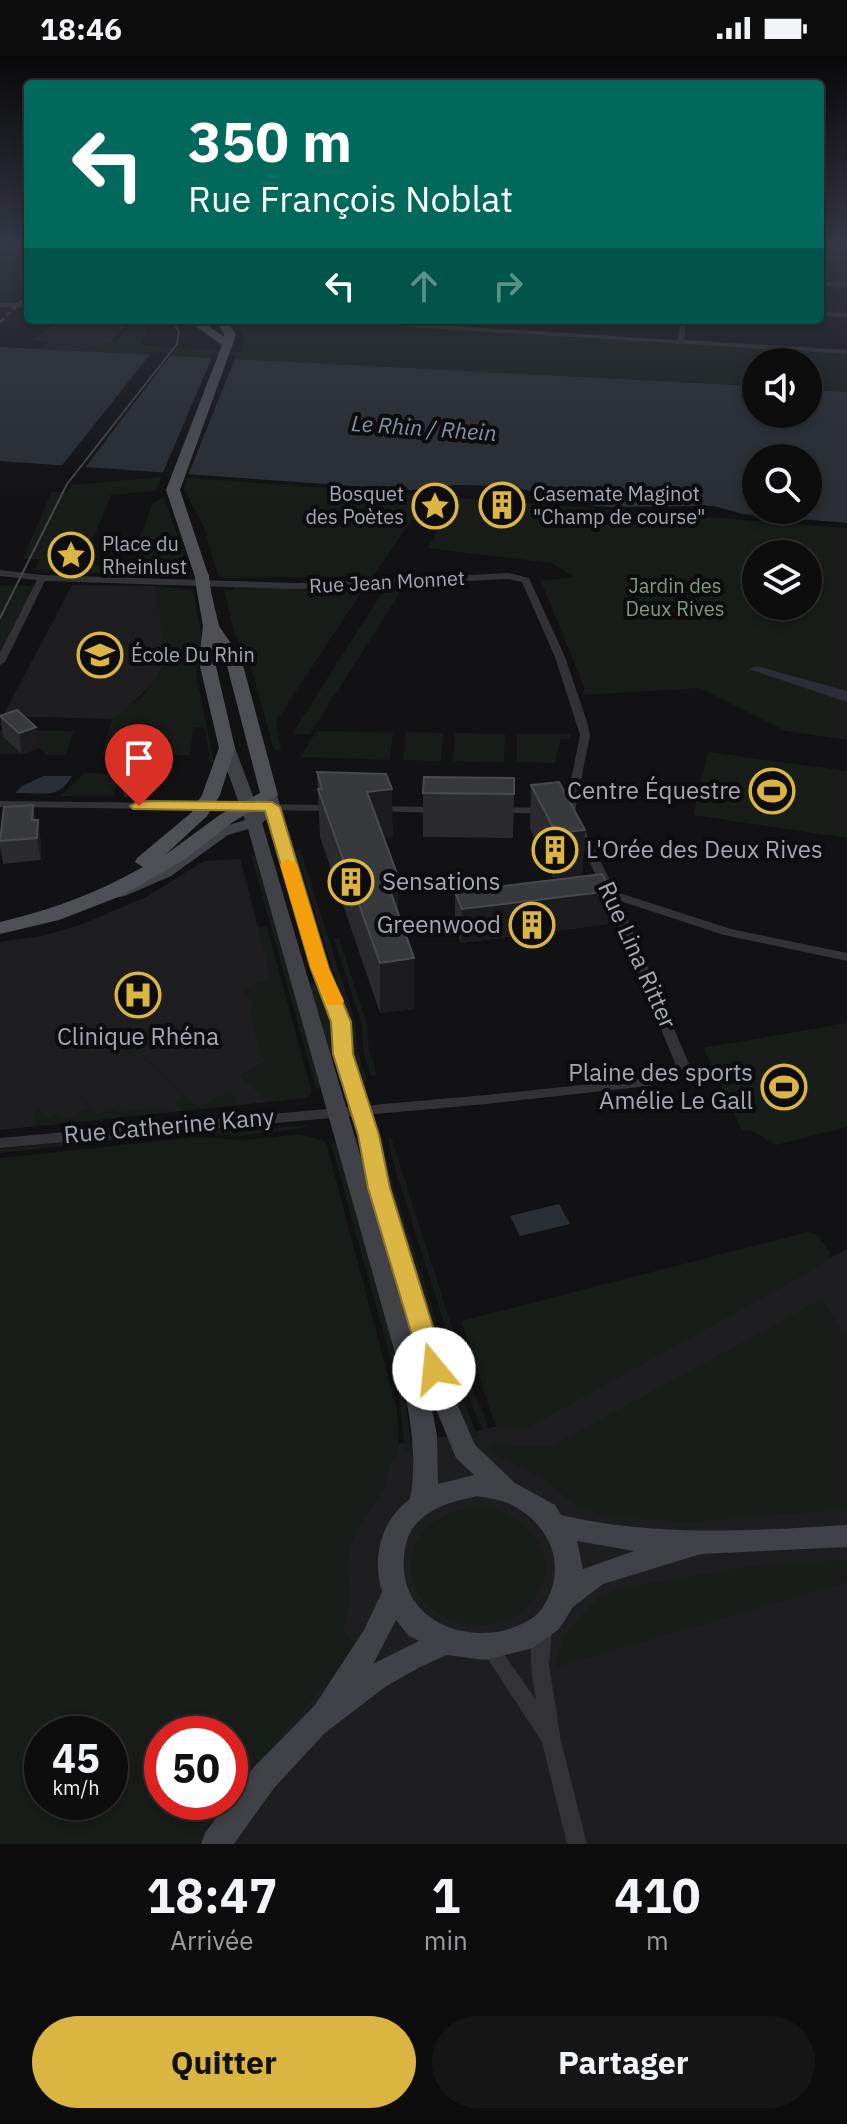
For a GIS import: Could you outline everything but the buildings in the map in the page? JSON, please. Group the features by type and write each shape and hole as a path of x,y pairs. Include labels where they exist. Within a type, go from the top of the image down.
{"main road":[{"path":"206,329 228,344"},
{"path":"228,329 231,335 176,478 174,494 188,528 203,585 211,626 207,662 227,748 251,815 419,1403 426,1479 422,1502"},
{"path":"211,626 237,669 270,801 320,969 341,1022 343,1054 379,1188 446,1409 465,1451 506,1490"},
{"path":"0,916 92,890 160,852 204,806 227,748"},
{"path":"0,928 52,916 94,900 156,869 227,818 251,815 270,801"},
{"path":"564,1598 571,1560 557,1525 530,1499 506,1490 492,1486 462,1486 422,1502 402,1520 391,1543 388,1568 394,1594 415,1623 448,1641 489,1647 518,1640 543,1625 564,1598 594,1576 612,1568 702,1545"},
{"path":"557,1525 605,1537 702,1545 847,1536"},
{"path":"216,1844 272,1767 326,1711 374,1639 394,1594"},
{"path":"326,1711 423,1652 448,1641"}],"street":[{"path":"503,329 847,352"},
{"path":"681,341 682,329"},
{"name":"Rue Jean Monnet","path":"1,575 297,586 501,576 526,580 560,657 585,735 570,811"},
{"path":"0,662 42,578"},
{"path":"270,801 342,808"},
{"path":"0,804 204,806 251,815"},
{"path":"371,809 452,810"},
{"path":"494,810 570,811"},
{"name":"Rue Lina Ritter","path":"361,1113 648,1082 678,1071 682,1064 680,1056 611,894 570,811"},
{"path":"611,894 728,932 847,957"},
{"name":"Rue Catherine Kany","path":"0,1143 179,1124 361,1113"},
{"path":"543,1625 540,1665 551,1741 577,1844"},
{"path":"489,1647 551,1741"}],"shaded area":[{"path":"47,329 123,329 111,342 67,351 41,349 50,342 33,340"},
{"name":"École Du Rhin","path":"72,585 155,586 165,648 163,666 155,681 112,719 3,716"},
{"name":"Clinique Rhéna","path":"240,859 302,1091 287,1100 0,1130 0,942 42,936 80,925 146,897 204,861"},
{"path":"847,1249 847,1844 175,1844 188,1820 248,1820 248,1716 243,1716 384,1446 469,1433 524,1420"}],"green space":[{"path":"127,329 148,329 141,345 240,352 244,336 240,329 480,329 782,348 742,348 742,385 67,351 114,340"},
{"path":"822,350 847,352 847,392 822,391"},
{"path":"161,477 156,491 111,495 95,535 85,543 75,561 94,565 134,564 189,573 190,578 34,570 39,559 23,559 51,492 67,492 72,485"},
{"path":"187,478 429,495 373,576 228,578 218,577 204,527 184,490"},
{"path":"164,497 187,565 160,562 135,550 153,503"},
{"name":"Jardin des Deux Rives","path":"459,498 742,520 742,524 847,528 847,740 786,731 700,688 583,695 584,687 541,581 575,577 551,563 427,548"},
{"path":"0,585 33,586 23,613 0,656"},
{"path":"155,586 193,590 203,644 196,674 214,762 210,763 205,728 193,727 190,755 102,756 112,719 141,697 163,666 165,648"},
{"path":"234,587 334,587 332,592 363,590 276,721 281,750 274,750 249,660 234,633 224,590 231,591"},
{"path":"385,588 403,588 310,734 292,734"},
{"path":"0,730 74,731 65,755 47,755 20,731 22,754 0,754"},
{"path":"316,731 393,732 390,760 301,757"},
{"path":"406,732 443,733 441,761 403,760"},
{"path":"455,733 505,734 504,762 453,761"},
{"path":"517,734 571,734 569,739 561,739 555,763 517,762"},
{"name":"Centre Équestre","path":"708,752 847,771 847,838 693,815"},
{"path":"84,773 121,774 113,796 61,796"},
{"path":"300,849 355,1021 358,1053 367,1080 364,1083 352,1051 349,1022 295,850"},
{"path":"251,855 255,855 321,1088 316,1089"},
{"path":"267,926 312,1093 306,1098 268,1102 239,1075 267,1060 260,1054 249,1009 254,1008 252,999 247,999 244,989 271,977 258,928"},
{"path":"339,938 367,1024 369,1049 377,1075 371,1076 363,1052 362,1024 334,939"},
{"path":"314,983 333,1023 335,1056 330,1057 308,984"},
{"name":"Plaine des sports Amélie Le Gall","path":"847,1023 847,1127 776,1145 753,1131 742,1130 703,1048"},
{"path":"133,1046 198,1107 230,1091 235,1097 234,1105 182,1111 174,1102 184,1096 136,1051 124,1056 128,1052 120,1052"},
{"path":"74,1090 97,1114 109,1108 118,1112 164,1107 171,1112 35,1126 34,1111 38,1108 48,1118 59,1113 66,1119 89,1108"},
{"path":"305,1125 305,1128 239,1136 194,1132 0,1153 0,1149 195,1128 238,1131"},
{"path":"300,1134 326,1142 397,1410 399,1453 390,1464 384,1489 358,1528 349,1550 351,1596 343,1631 356,1647 248,1776 248,1716 144,1716 144,1820 217,1820 203,1844 0,1844 0,1158 199,1137 244,1140"},
{"path":"388,1137 391,1137 488,1432 484,1433 463,1383 393,1162"},
{"path":"383,1138 387,1165 454,1377 478,1437 471,1438 418,1290 386,1177 378,1139"},
{"path":"336,1143 402,1376 412,1451 405,1451 398,1385 331,1144"},
{"path":"808,1232 817,1235 830,1252 828,1260 820,1266 531,1426 510,1430 495,1425 461,1321"},
{"path":"822,1299 847,1339 847,1509 690,1522 608,1517 576,1506 544,1479 493,1454 488,1445 492,1440 511,1446 550,1447"},
{"path":"484,1506 502,1512 531,1532 545,1560 545,1575 539,1592 517,1616 481,1625 452,1620 430,1608 416,1589 411,1568 415,1547 428,1527 451,1513"},
{"path":"847,1560 847,1582 556,1667 562,1640 578,1619 598,1598 618,1589 750,1566"}],"water":[{"name":"Le Rhin / Rhein","path":"0,347 742,385 742,428 822,428 822,391 847,392 847,523 822,521 822,444 742,444 742,514 714,506 608,507 556,502 527,490 502,486 457,485 412,490 0,461"},
{"path":"757,666 847,691 847,702 749,669"},
{"path":"43,776 72,776 55,792 15,793 22,786"},
{"path":"559,1204 570,1224 520,1236 510,1216"}],"pier":[{"path":"152,352 172,353 83,471 59,469"},
{"path":"213,355 236,356 187,478 161,477"}],"tram line":[{"path":"0,618 67,484 177,344 178,329"}],"slow traffic":[{"path":"288,864 320,969 335,1001"}],"place":[{"name":"Casemate Maginot \"Champ de course\"","path":"502,505"},
{"name":"Bosquet des Poètes","path":"435,506"},
{"name":"Place du Rheinlust","path":"71,555"},
{"name":"École Du Rhin","path":"100,655"},
{"name":"Centre Équestre","path":"772,791"},
{"name":"L'Orée des Deux Rives","path":"555,850"},
{"name":"Sensations","path":"351,882"},
{"name":"Greenwood","path":"532,925"},
{"name":"Clinique Rhéna","path":"138,995"},
{"name":"Plaine des sports Amélie Le Gall","path":"784,1087"}],"route":[{"path":"139,806 272,807 320,969 341,1022 343,1054 368,1135 379,1188 434,1369"}]}
